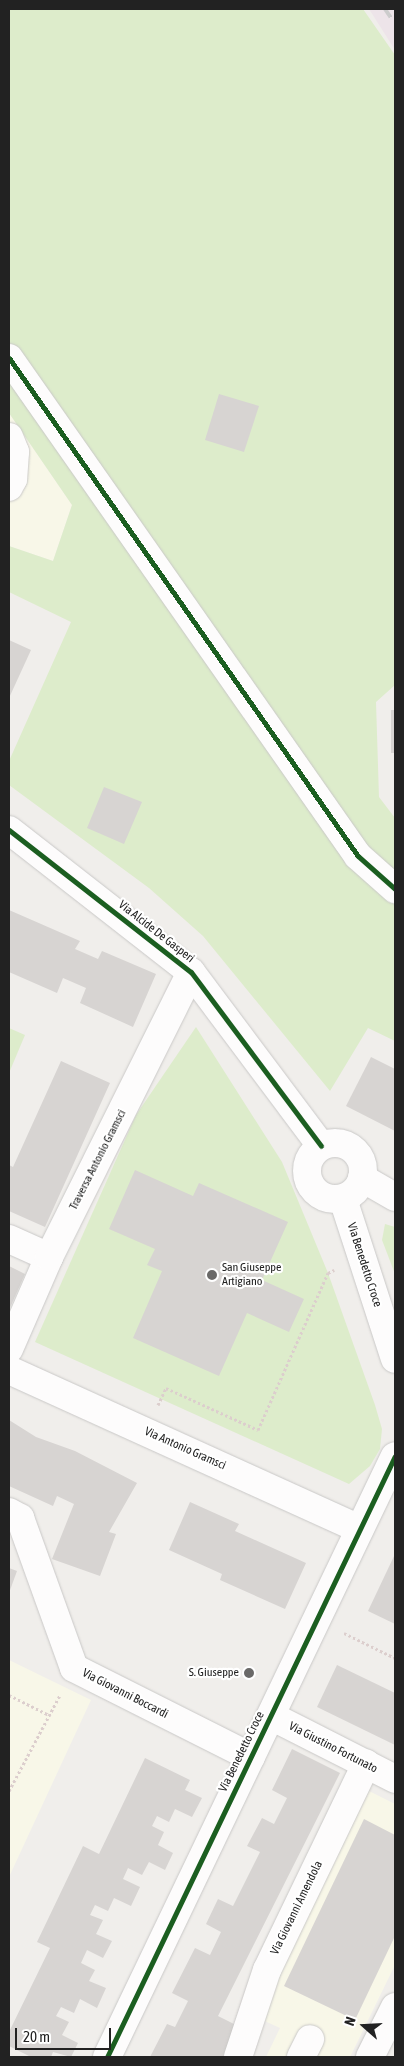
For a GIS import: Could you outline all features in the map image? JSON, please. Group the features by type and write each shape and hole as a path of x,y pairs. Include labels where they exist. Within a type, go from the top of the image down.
{"street":[{"path":"9,358 358,856 395,889"},
{"path":"9,437 15,452 13,479 9,487"},
{"name":"Via Alcide De Gasperi","path":"9,830 191,972 321,1146"},
{"name":"Traversa Antonio Gramsci","path":"9,1349 49,1256 191,972"},
{"path":"338,1142 350,1147 363,1167 362,1178 354,1193 343,1198 324,1198 309,1182 308,1162 321,1146 338,1142"},
{"path":"362,1178 395,1197"},
{"name":"Via Benedetto Croce","path":"343,1198 395,1359"},
{"path":"9,1238 49,1256"},
{"name":"Via Antonio Gramsci","path":"9,1370 360,1529"},
{"name":"Via Benedetto Croce","path":"107,2057 395,1456"},
{"name":"Via Giovanni Boccardi","path":"9,1512 20,1518 74,1668 251,1757"},
{"name":"Via Giustino Fortunato","path":"270,1716 395,1779"},
{"name":"Via Giovanni Amendola","path":"238,2057 267,1970 366,1764"},
{"path":"370,2057 395,2007"}],"path":[{"path":"146,1432 166,1388 258,1430 317,1300"},
{"path":"317,1620 395,1658"},
{"path":"9,1791 74,1668"},
{"path":"9,1696 49,1715"}],"shaded area":[{"path":"369,9 395,9 395,50"},
{"path":"9,413 72,505 53,561 9,546"},
{"path":"9,1660 91,1700 9,1877"},
{"path":"369,1791 395,1804 395,1965 350,2057 266,2057 280,2028 258,2018"}],"green space":[{"path":"9,9 363,9 395,55 395,685 376,702 379,797 395,818 395,1041 368,1028 330,1091 203,936 149,888 9,785 9,761 71,622 9,592 9,546 53,561 72,505 9,413"},
{"path":"196,1027 282,1162 328,1273 375,1405 382,1429 380,1449 370,1466 349,1484 35,1342 136,1115"},
{"path":"9,1028 25,1035 9,1073"},
{"path":"385,1224 395,1227 395,1274 382,1240"}],"building":[{"path":"219,394 259,406 244,452 205,440"},
{"path":"9,640 31,650 9,698"},
{"path":"391,710 395,710 395,753 391,753"},
{"path":"104,787 142,802 124,844 87,828"},
{"path":"9,910 80,941 75,949 98,959 102,951 156,974 133,1027 80,1003 86,988 63,978 57,993 9,972"},
{"path":"371,1057 395,1069 395,1131 346,1106"},
{"path":"61,1061 110,1083 45,1227 9,1211 9,1165 13,1167"},
{"name":"San Giuseppe Artigiano","path":"135,1170 193,1196 199,1183 288,1222 262,1280 304,1299 289,1332 247,1313 219,1376 133,1338 162,1271 147,1265 155,1249 109,1229"},
{"path":"9,1266 25,1274 9,1310"},
{"path":"9,1420 36,1437 75,1451 137,1483 109,1532 116,1534 100,1576 52,1559 74,1504 57,1496 53,1506 9,1486"},
{"path":"190,1502 239,1524 235,1531 306,1563 285,1609 220,1580 222,1574 169,1550"},
{"path":"395,1554 395,1624 368,1611"},
{"path":"9,1568 17,1571 9,1593"},
{"path":"337,1665 395,1693 395,1745 317,1707"},
{"path":"292,1749 340,1773 218,2016 238,2026 223,2057 150,2057 167,2024 175,2027 188,2001 172,1993 195,1948 210,1955 221,1932 206,1924 218,1899 233,1906 260,1852 247,1846 262,1818 274,1824 287,1798 272,1790"},
{"path":"145,1758 190,1780 185,1790 202,1798 192,1817 175,1809 169,1822 157,1816 152,1826 164,1832 158,1845 173,1853 165,1870 149,1862 142,1875 128,1868 123,1879 140,1887 131,1906 114,1898 108,1911 95,1905 90,1915 103,1920 96,1934 112,1941 103,1958 87,1950 81,1963 95,1970 89,1981 106,1988 97,2008 80,1999 74,2013 61,2007 56,2016 69,2022 62,2035 78,2043 71,2057 53,2052 51,2057 31,2057 9,2046 9,2032 50,1948 37,1942 83,1846 99,1854"},
{"path":"364,1819 395,1835 395,1936 355,2020 284,1986"}],"railway":[{"path":"385,9 395,24"}],"cycle path":[{"path":"9,358 358,856 395,889"},
{"path":"9,830 191,972 321,1146"},
{"path":"107,2057 395,1456"}],"place":[{"name":"San Giuseppe Artigiano","path":"212,1275"},
{"name":"S. Giuseppe","path":"249,1673"}]}
